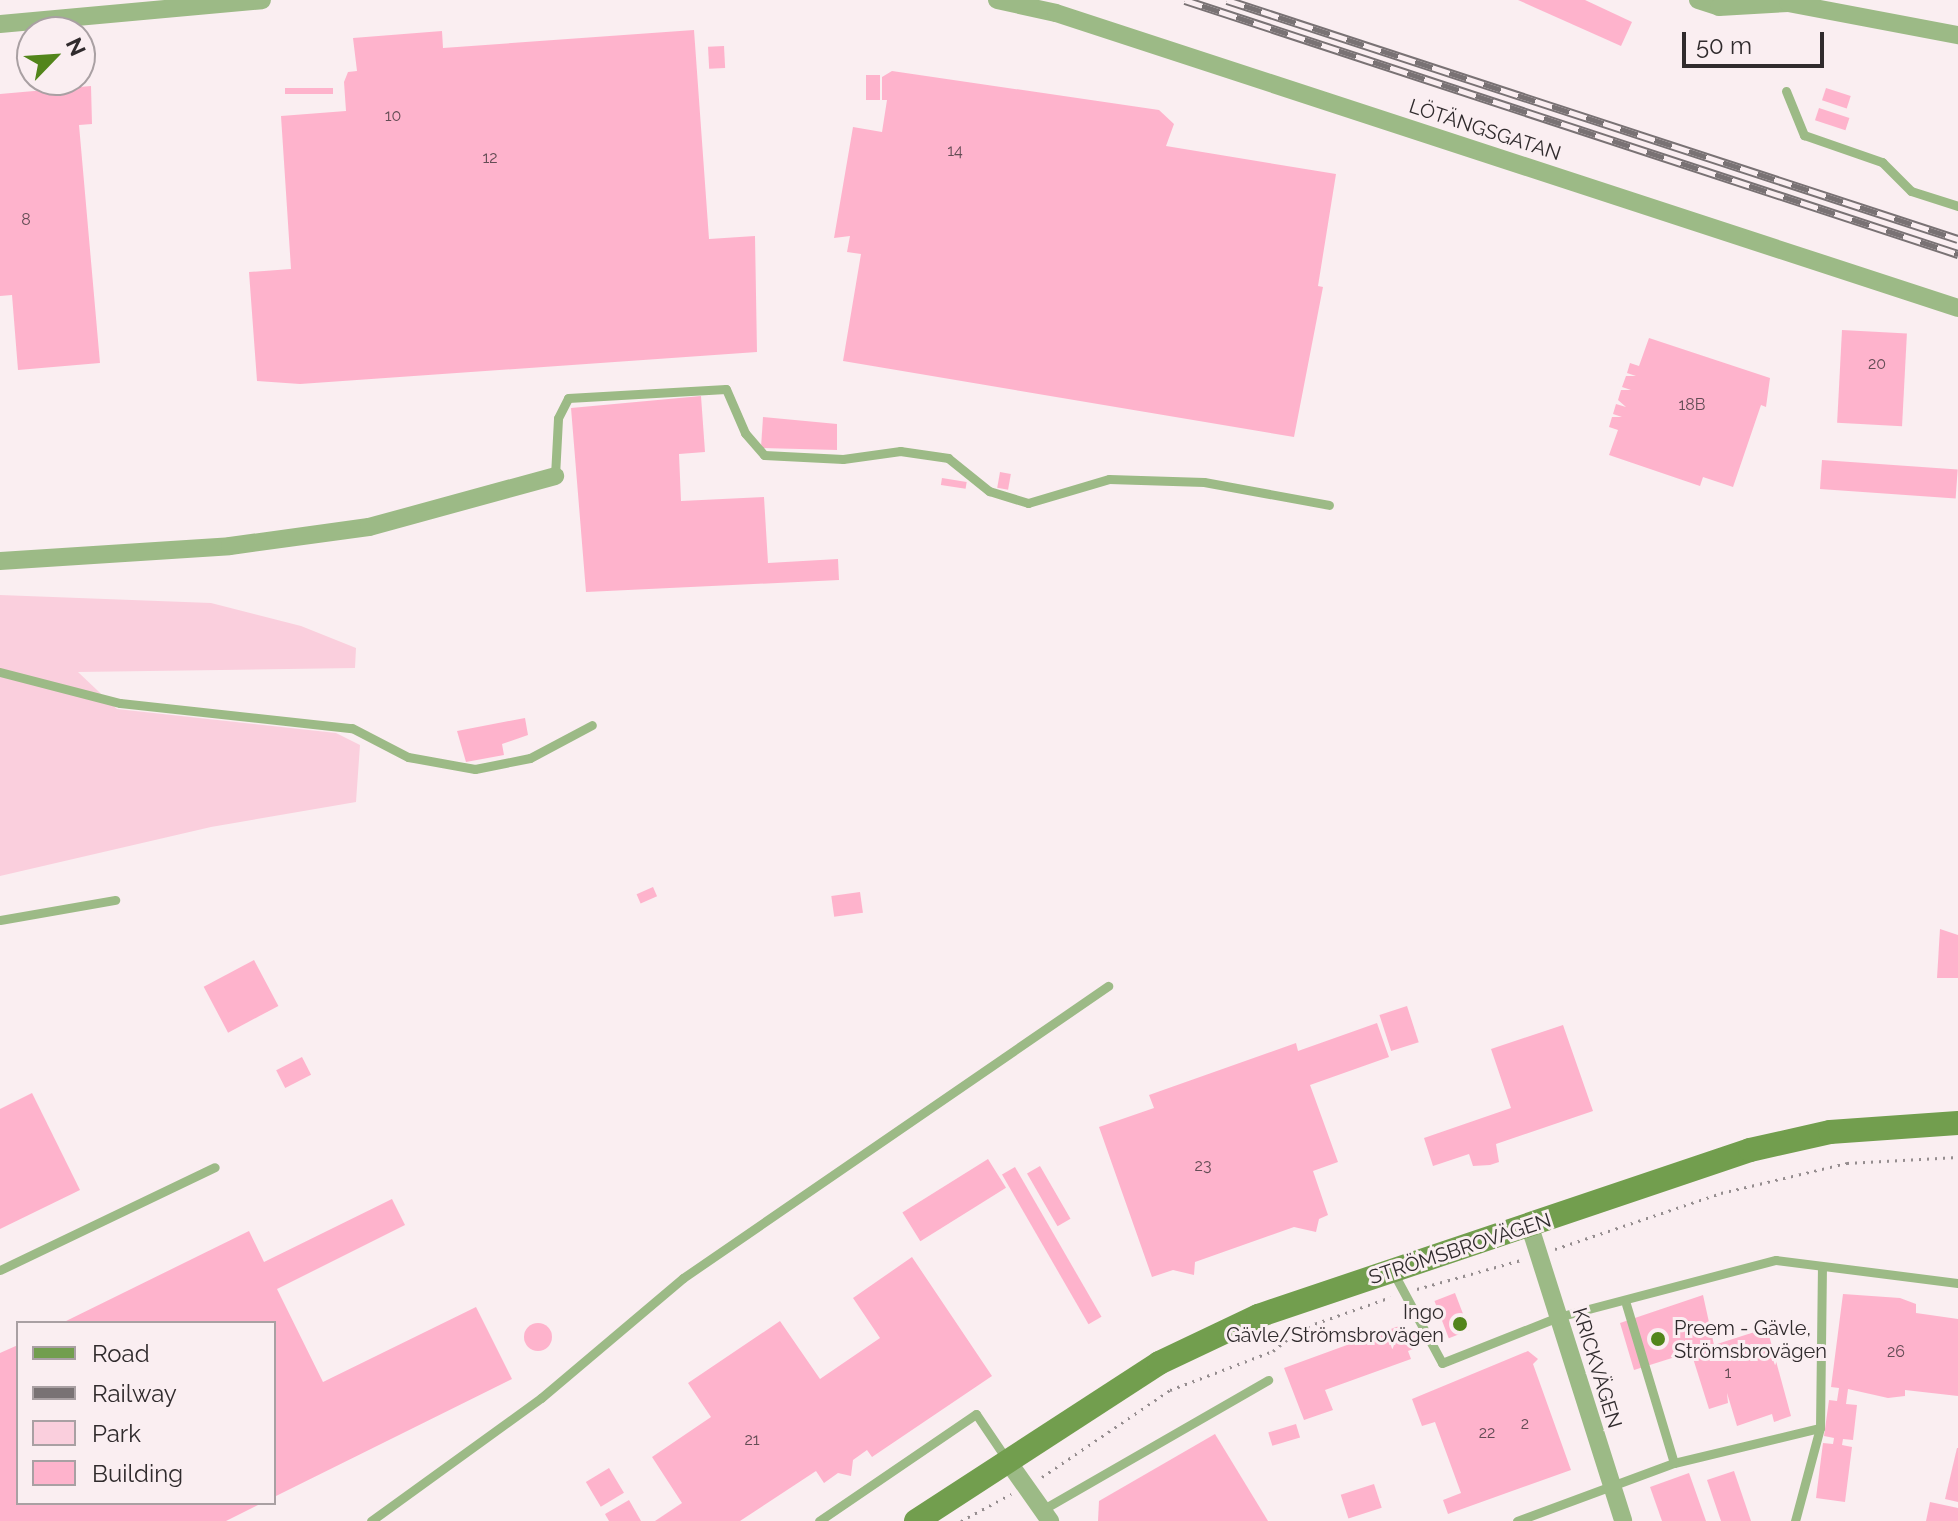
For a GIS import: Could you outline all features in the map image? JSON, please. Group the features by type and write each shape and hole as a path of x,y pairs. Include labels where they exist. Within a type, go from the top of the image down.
{"main road":[{"name":"STRÖMSBROVÄGEN","path":"916,1521 1159,1363 1258,1316 1399,1282 1530,1227 1750,1150 1830,1132 1958,1123"}],"street":[{"path":"0,24 262,0"},
{"name":"LÖTÄNGSGATAN","path":"997,0 1071,17 1958,308"},
{"path":"1698,0 1719,7 1789,2 1958,35"},
{"path":"0,561 230,546 369,527 555,476"},
{"name":"KRICKVÄGEN","path":"1530,1227 1623,1521"},
{"path":"1007,1460 1046,1515"}],"lane":[{"path":"1786,91 1804,135 1882,162 1911,191 1958,206"},
{"path":"555,476 558,418 568,398 726,389 745,433 764,455 843,459 900,451 948,458 989,491 1028,503 1109,479 1204,482 1329,505"},
{"path":"0,672 120,703 352,728 408,757 475,769 530,758 592,725"},
{"path":"0,920 115,900"},
{"path":"371,1521 541,1398 683,1278 1108,986"},
{"path":"0,1270 215,1167"},
{"path":"1399,1282 1442,1363 1558,1317 1626,1304 1776,1260 1958,1283"},
{"path":"1795,1521 1820,1428 1822,1268"},
{"path":"1626,1304 1674,1463"},
{"path":"1046,1515 1268,1380"},
{"path":"819,1521 976,1414 1007,1460"},
{"path":"1517,1521 1611,1489 1674,1463 1820,1428"}],"path":[{"path":"961,1521 1027,1487 1170,1390 1273,1351 1300,1329 1399,1282 1540,1255 1721,1193 1847,1163 1958,1157"}],"green space":[{"path":"0,595 211,603 301,626 356,648 355,668 78,672 117,709 336,733 360,745 356,802 211,827 0,876"}],"building":[{"path":"1518,0 1585,0 1632,22 1621,46"},
{"path":"694,30 709,239 755,236 757,352 300,384 257,381 249,272 291,269 281,116 346,111 344,82 348,72 357,71 353,38 442,31 443,48"},
{"path":"724,46 725,68 709,69 708,47"},
{"path":"892,71 1159,110 1174,124 1166,146 1336,174 1318,286 1323,287 1294,437 843,361 861,254 847,252 850,236 834,238 853,127 882,132 887,100 882,100 882,77"},
{"path":"866,75 880,75 880,100 866,100"},
{"path":"285,88 333,88 333,94 285,94"},
{"path":"1826,88 1851,96 1847,108 1822,100"},
{"path":"0,94 91,96 92,124 79,125 100,363 18,370 12,295 0,296"},
{"path":"1819,108 1849,118 1845,130 1815,120"},
{"path":"1842,330 1907,333 1902,426 1837,423"},
{"path":"1649,338 1770,378 1766,407 1761,405 1733,487 1703,477 1700,486 1609,455 1618,430 1609,427 1612,417 1622,417 1613,414 1616,404 1626,407 1618,400 1621,390 1631,390 1622,387 1626,376 1636,376 1627,373 1630,363 1639,366"},
{"path":"701,396 705,452 679,454 681,501 764,497 768,563 838,559 839,580 586,592 571,408"},
{"path":"763,417 837,424 837,450 761,448"},
{"path":"1822,460 1958,469 1956,498 1820,489"},
{"path":"1000,472 1011,474 1008,490 997,488"},
{"path":"942,478 967,482 966,489 941,485"},
{"path":"525,718 528,735 502,744 504,755 466,762 457,731"},
{"path":"653,887 657,896 641,903 637,894"},
{"path":"860,892 863,913 834,917 831,896"},
{"path":"1940,929 1958,935 1958,978 1937,978"},
{"path":"254,960 278,1006 228,1033 204,987"},
{"path":"1407,1006 1419,1042 1391,1051 1379,1015"},
{"path":"1377,1023 1389,1057 1310,1085 1338,1162 1313,1171 1328,1215 1319,1219 1316,1232 1294,1227 1195,1262 1194,1275 1173,1270 1152,1277 1099,1127 1154,1108 1149,1095 1296,1043 1298,1051"},
{"path":"1563,1025 1593,1111 1496,1144 1499,1162 1473,1166 1469,1154 1433,1166 1424,1138 1511,1108 1491,1049"},
{"path":"302,1057 311,1075 285,1088 276,1070"},
{"path":"32,1093 80,1190 0,1229 0,1109"},
{"path":"988,1159 1006,1188 920,1241 902,1213"},
{"path":"1040,1166 1070,1219 1058,1226 1027,1174"},
{"path":"1015,1167 1102,1317 1089,1324 1002,1174"},
{"path":"392,1199 405,1225 277,1289 323,1382 476,1307 512,1379 276,1496 276,1321 66,1321 249,1231 264,1262"},
{"path":"912,1257 992,1376 872,1457 867,1450 853,1460 851,1476 838,1473 824,1483 816,1471 740,1521 655,1521 682,1503 652,1457 711,1417 688,1383 780,1321 820,1379 880,1338 853,1298"},
{"path":"1455,1293 1469,1330 1449,1338 1434,1301"},
{"path":"1843,1294 1900,1298 1916,1304 1916,1313 1958,1319 1958,1396 1905,1390 1905,1396 1888,1398 1848,1389 1846,1404 1857,1405 1853,1440 1843,1439 1842,1445 1852,1447 1845,1502 1816,1498 1823,1443 1833,1444 1834,1438 1824,1436 1829,1400 1837,1401 1839,1388 1831,1387"},
{"path":"1703,1295 1714,1345 1767,1328 1791,1416 1774,1422 1772,1414 1737,1426 1727,1393 1728,1403 1709,1409 1691,1352 1634,1370 1620,1323"},
{"path":"538,1323 548,1327 552,1337 548,1347 538,1351 528,1347 524,1337 528,1327"},
{"path":"1399,1326 1402,1334 1413,1331 1418,1347 1408,1351 1411,1359 1325,1390 1333,1410 1304,1420 1284,1368"},
{"path":"16,1346 16,1505 258,1505 226,1521 0,1521 0,1353"},
{"path":"1528,1351 1538,1359 1533,1364 1571,1470 1448,1514 1443,1500 1461,1493 1435,1422 1422,1426 1412,1399"},
{"path":"1296,1424 1300,1437 1272,1446 1268,1432"},
{"path":"1215,1434 1268,1521 1098,1521 1099,1501"},
{"path":"1958,1448 1958,1502 1945,1499"},
{"path":"609,1468 624,1493 601,1507 586,1482"},
{"path":"1734,1471 1751,1521 1721,1521 1707,1480"},
{"path":"1689,1473 1706,1521 1662,1521 1650,1487"},
{"path":"1374,1484 1382,1508 1348,1519 1341,1495"},
{"path":"629,1500 641,1521 609,1521 605,1514"},
{"path":"1930,1502 1958,1508 1958,1521 1926,1521"}],"railway":[{"path":"1185,0 1958,254"},
{"path":"1227,0 1958,239"}],"place":[{"name":"Ingo Gävle/Strömsbrovägen","path":"1460,1324"},
{"name":"Preem - Gävle, Strömsbrovägen","path":"1658,1339"}]}
